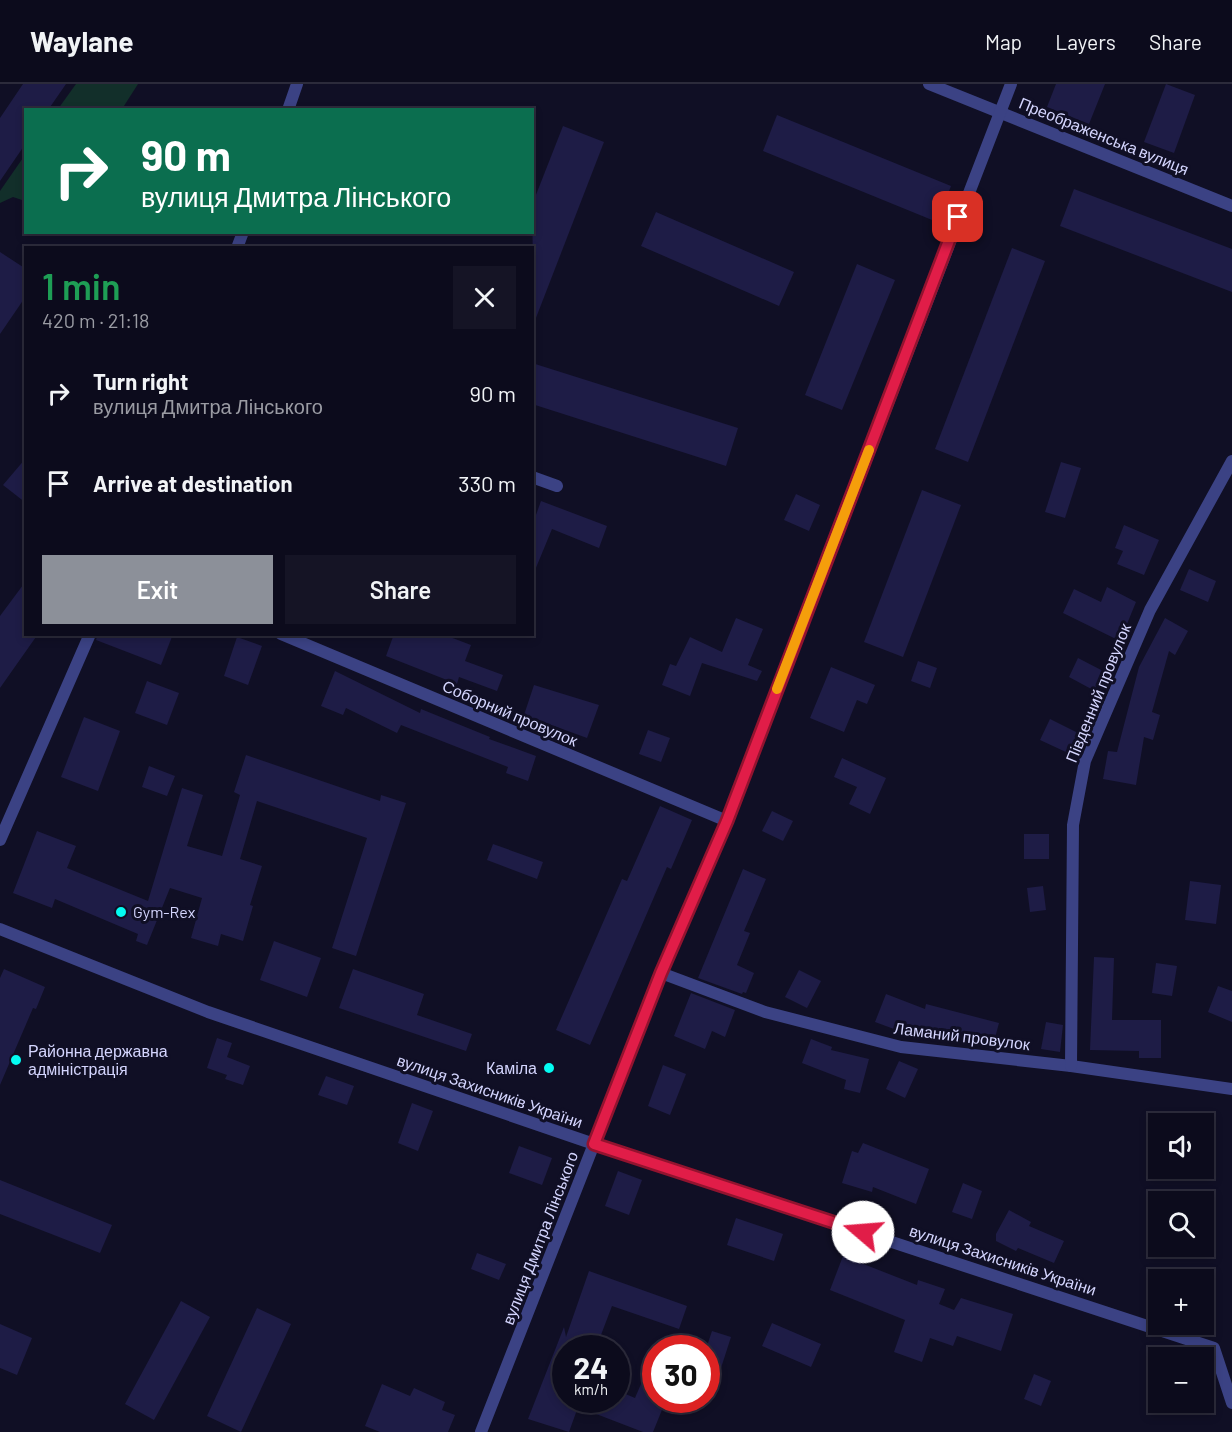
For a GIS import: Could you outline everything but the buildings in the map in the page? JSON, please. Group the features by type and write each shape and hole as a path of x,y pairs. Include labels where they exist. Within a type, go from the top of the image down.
{"street":[{"path":"289,108 297,84"},
{"name":"Преображенська вулиця","path":"930,84 1232,206"},
{"name":"вулиця Дмитра Лінського","path":"481,1432 661,973 727,821 1011,84"},
{"name":"Південний провулок","path":"1071,1066 1072,825 1085,761 1150,610 1232,460"},
{"path":"534,478 557,486"},
{"path":"0,840 89,636"},
{"name":"Соборний провулок","path":"286,636 727,821"},
{"name":"вулиця Захисників України","path":"0,929 208,1012 594,1144 1214,1348 1232,1403"},
{"name":"Ламаний провулок","path":"661,973 765,1012 901,1047 1071,1066 1232,1089"}],"green space":[{"path":"76,84 138,84 123,108 59,108"},
{"path":"24,156 24,201 13,197 0,203 0,191"}],"slow traffic":[{"path":"777,689 869,450"}],"place":[{"name":"Gym-Rex","path":"121,912"},
{"name":"Районна державна адміністрація","path":"16,1060"},
{"name":"Каміла","path":"549,1068"}],"route":[{"path":"863,1232 594,1144 661,973 727,821 958,217"}]}
